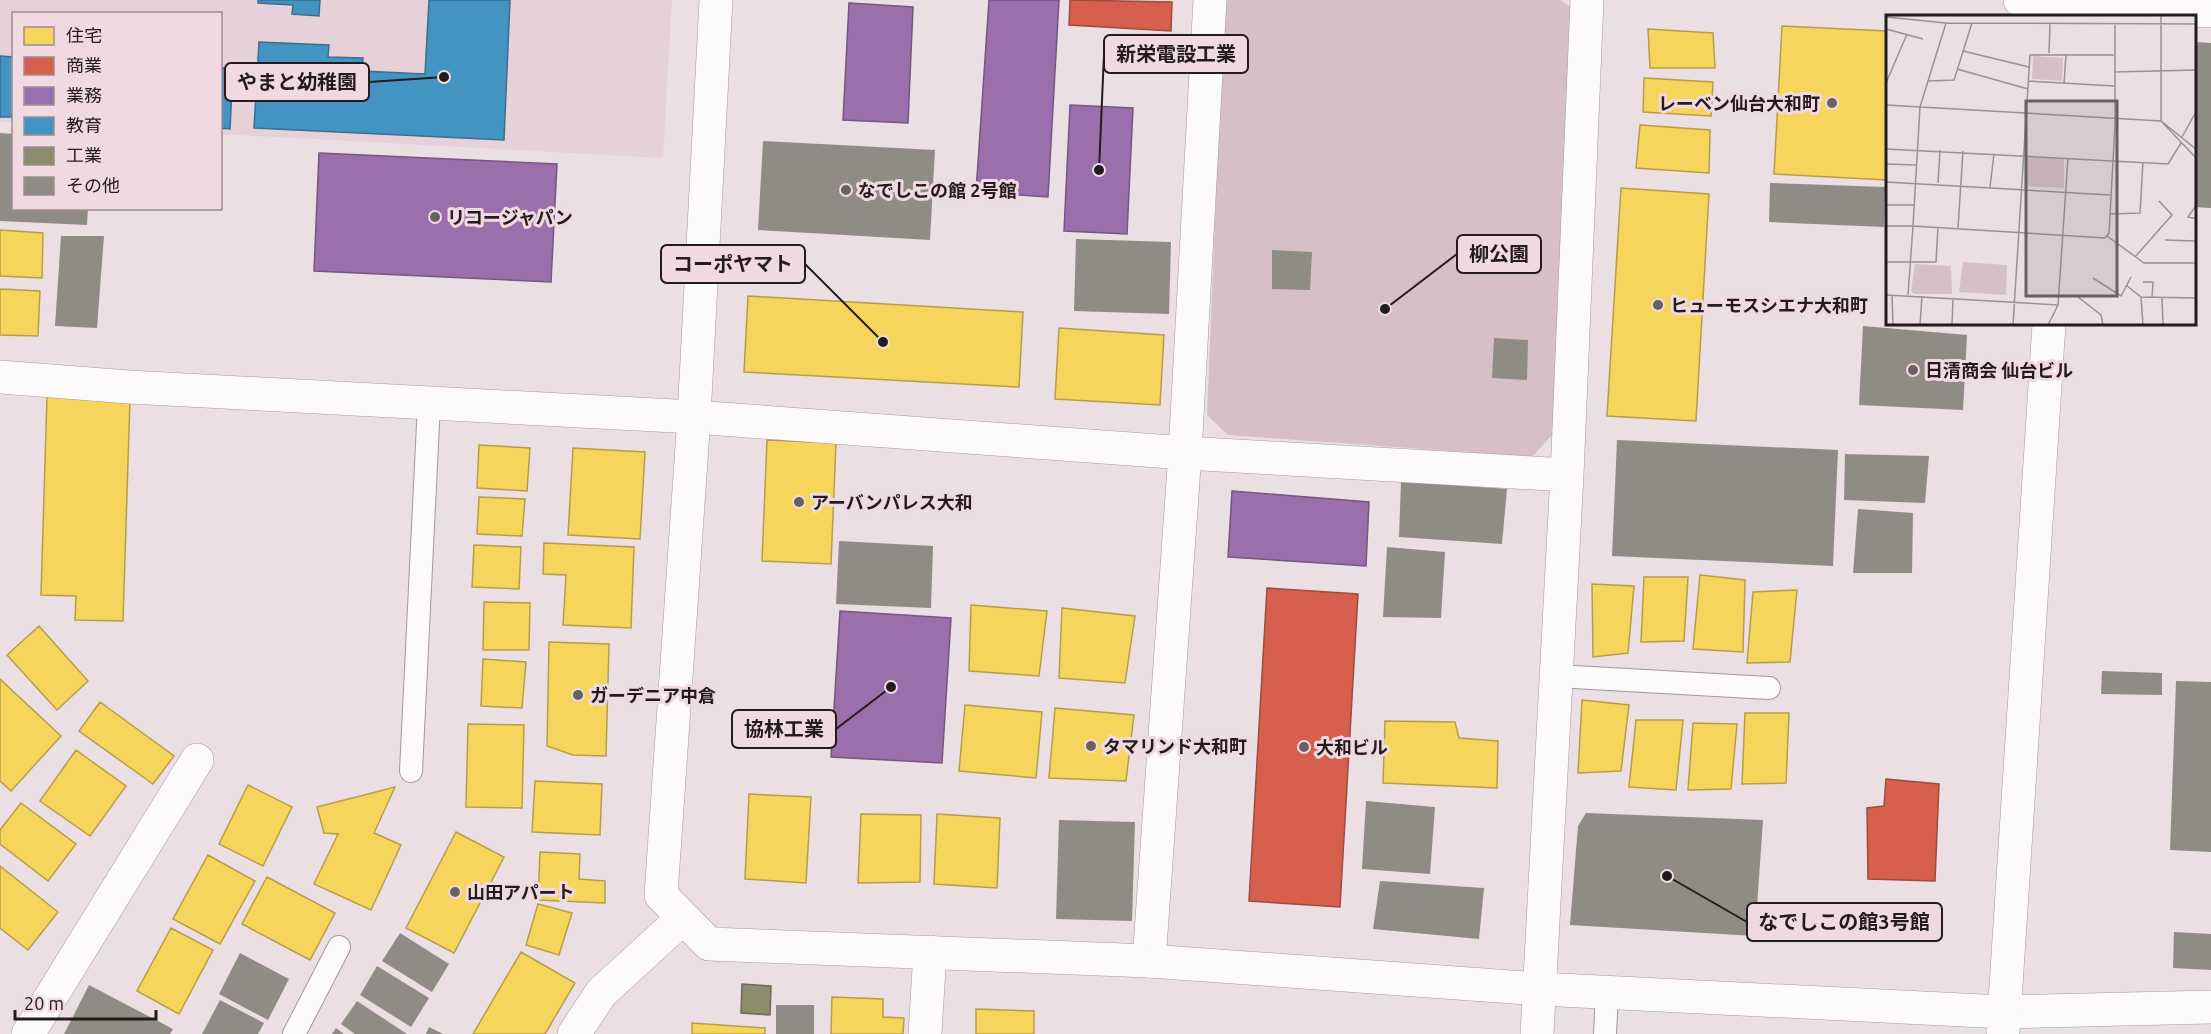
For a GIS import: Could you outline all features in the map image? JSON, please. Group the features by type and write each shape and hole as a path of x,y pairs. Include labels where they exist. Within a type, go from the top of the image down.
{"street":[{"path":"716,0 694,417 661,895 709,944 1149,961 1607,992 2003,1023 2211,1008"},
{"path":"1149,961 1185,453 1210,0"},
{"path":"1537,1034 1567,475 1587,0"},
{"path":"2020,0 2070,6 2211,10"},
{"path":"2003,1023 2049,326"},
{"path":"0,377 129,387 694,417 1185,453 1567,475"},
{"path":"28,1034 197,760"},
{"path":"574,1034 601,993 683,918"},
{"path":"926,1034 930,952"}],"lane":[{"path":"411,771 429,404"},
{"path":"1556,676 1769,688"},
{"path":"294,1034 339,947"},
{"path":"1605,1034 1607,992"}],"shaded area":[{"path":"0,0 672,0 663,158 222,134 222,12 12,12 12,122 0,121"},
{"path":"1224,0 1561,0 1573,9 1553,434 1532,457 1228,435 1207,415"}],"building: 住宅":[{"name":"レーベン仙台大和町","path":"1782,26 1886,31 1886,180 1774,174"},
{"path":"1648,29 1713,33 1715,68 1650,68"},
{"path":"1644,78 1713,82 1711,116 1643,112"},
{"path":"1640,125 1710,130 1709,173 1636,168"},
{"name":"ヒューモスシエナ大和町","path":"1621,188 1709,194 1696,421 1607,416"},
{"path":"0,230 43,233 42,278 0,276"},
{"path":"0,289 40,291 38,336 0,335"},
{"path":"748,296 1023,312 1019,387 744,372"},
{"path":"1059,328 1164,335 1160,405 1055,399"},
{"path":"47,396 130,399 123,621 75,620 76,596 41,595"},
{"name":"アーバンパレス大和","path":"767,440 836,443 831,564 762,561"},
{"path":"479,445 530,448 527,491 477,488"},
{"path":"573,448 645,452 640,539 568,535"},
{"path":"479,497 525,499 522,536 477,534"},
{"path":"544,543 634,547 631,628 563,625 566,575 543,574"},
{"path":"474,545 521,547 519,589 472,587"},
{"path":"1700,575 1745,580 1743,652 1693,649"},
{"path":"1644,577 1688,577 1684,641 1641,642"},
{"path":"1592,584 1634,586 1628,653 1593,657"},
{"path":"1797,590 1790,662 1747,663 1753,592"},
{"path":"484,602 530,603 529,650 483,650"},
{"path":"971,605 1047,611 1039,676 969,671"},
{"path":"1062,608 1135,616 1125,683 1059,678"},
{"path":"39,626 88,681 57,710 7,655"},
{"name":"ガーデニア中倉","path":"549,642 609,644 606,756 573,755 547,746"},
{"path":"483,659 526,662 522,708 481,706"},
{"path":"0,679 61,736 11,791 0,781"},
{"path":"1582,700 1629,705 1621,771 1578,773"},
{"path":"100,702 174,756 153,784 79,731"},
{"path":"965,705 1042,712 1036,778 959,771"},
{"name":"タマリンド大和町","path":"1055,708 1134,715 1126,781 1049,778"},
{"path":"1745,713 1789,713 1786,783 1742,784"},
{"path":"1636,720 1683,720 1676,790 1629,787"},
{"path":"1385,721 1455,722 1459,738 1498,741 1497,788 1383,783"},
{"path":"1693,723 1737,724 1731,789 1688,790"},
{"path":"468,724 524,725 522,808 466,807"},
{"path":"76,750 126,786 90,836 40,801"},
{"path":"535,781 602,784 600,835 532,832"},
{"path":"248,785 292,807 263,866 219,844"},
{"path":"395,787 374,833 401,845 371,910 314,884 338,834 324,833 317,807"},
{"path":"749,794 811,797 806,883 745,879"},
{"path":"21,803 76,844 48,881 0,844 0,830"},
{"path":"861,814 921,815 920,882 858,883"},
{"path":"937,814 1000,818 997,888 934,884"},
{"name":"山田アパート","path":"456,832 504,857 454,953 406,928"},
{"path":"540,852 580,854 579,879 605,881 605,903 538,900"},
{"path":"208,855 255,881 220,944 173,919"},
{"path":"0,866 58,912 28,950 0,928"},
{"path":"267,877 335,913 310,960 242,924"},
{"path":"538,904 572,913 559,955 526,945"},
{"path":"171,928 213,950 179,1014 137,991"},
{"path":"521,952 575,983 545,1034 473,1034"},
{"path":"832,997 883,999 883,1017 904,1018 903,1034 831,1034"},
{"path":"976,1009 1034,1011 1034,1034 976,1034"},
{"path":"692,1023 765,1028 765,1034 692,1034"}],"building: 商業":[{"path":"1070,0 1172,2 1171,31 1069,25"},
{"name":"大和ビル","path":"1267,588 1358,594 1340,907 1249,901"},
{"path":"1886,779 1939,784 1935,881 1868,879 1867,808 1884,806"}],"building: 業務":[{"path":"989,0 1059,0 1048,197 976,192"},
{"path":"849,3 913,7 908,123 843,120"},
{"path":"1070,105 1133,108 1127,234 1064,231"},
{"name":"リコージャパン","path":"319,153 557,164 551,282 314,271"},
{"path":"1232,491 1369,502 1366,566 1228,557"},
{"path":"840,611 951,618 942,763 831,757"}],"building: 教育":[{"path":"258,0 320,0 319,16 292,14 293,5 258,3"},
{"path":"429,0 510,0 504,140 254,128 259,42 329,45 328,57 363,58 362,71 425,74"},
{"path":"0,56 12,57 12,117 0,117"},
{"path":"222,68 233,68 230,129 222,128"}],"building: 工業":[{"path":"742,984 771,986 770,1015 741,1013"}],"building: その他":[{"path":"2196,42 2211,43 2211,208 2196,207"},
{"path":"0,133 12,134 12,210 88,210 87,225 0,221"},
{"name":"なでしこの館 2号館","path":"763,141 935,150 930,240 758,230"},
{"path":"1770,183 1885,187 1884,227 1769,222"},
{"path":"61,236 104,236 97,328 55,326"},
{"path":"1076,239 1171,242 1169,314 1074,311"},
{"path":"1272,250 1312,252 1310,290 1272,289"},
{"name":"日清商会 仙台ビル","path":"1863,326 1967,335 1963,410 1859,405"},
{"path":"1494,338 1528,340 1527,380 1492,378"},
{"path":"1617,440 1838,450 1833,566 1612,556"},
{"path":"1845,454 1929,456 1925,503 1844,500"},
{"path":"1401,481 1507,489 1502,544 1399,537"},
{"path":"1858,509 1913,513 1912,573 1853,573"},
{"path":"839,541 933,546 931,608 836,604"},
{"path":"1387,547 1445,552 1441,618 1383,617"},
{"path":"2102,671 2162,673 2162,695 2101,694"},
{"path":"2176,681 2211,682 2211,852 2170,850"},
{"path":"1366,801 1435,807 1430,874 1362,869"},
{"path":"1586,813 1763,820 1755,936 1570,925 1578,826"},
{"path":"1059,820 1135,822 1132,921 1056,919"},
{"path":"1380,881 1484,888 1479,939 1373,929"},
{"path":"2174,932 2211,934 2211,970 2173,968"},
{"path":"400,933 449,964 432,992 382,961"},
{"path":"240,953 289,979 268,1020 219,994"},
{"path":"377,966 429,998 411,1027 360,995"},
{"path":"89,985 173,1029 170,1034 64,1034"},
{"path":"220,1000 264,1023 258,1034 202,1034"},
{"path":"357,1001 407,1034 355,1034 341,1024"},
{"path":"776,1005 814,1005 814,1034 776,1034"},
{"path":"429,1027 443,1034 426,1034"},
{"path":"336,1028 344,1034 332,1034"}],"place":[{"name":"やまと幼稚園","path":"444,77"},
{"name":"レーベン仙台大和町","path":"1832,103"},
{"name":"新栄電設工業","path":"1099,170"},
{"name":"なでしこの館 2号館","path":"846,190"},
{"name":"リコージャパン","path":"435,217"},
{"name":"ヒューモスシエナ大和町","path":"1658,305"},
{"name":"柳公園","path":"1385,309"},
{"name":"コーポヤマト","path":"883,342"},
{"name":"日清商会 仙台ビル","path":"1913,370"},
{"name":"アーバンパレス大和","path":"799,502"},
{"name":"協林工業","path":"891,687"},
{"name":"ガーデニア中倉","path":"578,695"},
{"name":"タマリンド大和町","path":"1091,746"},
{"name":"大和ビル","path":"1304,747"},
{"name":"なでしこの館3号館","path":"1667,876"},
{"name":"山田アパート","path":"455,892"}]}
